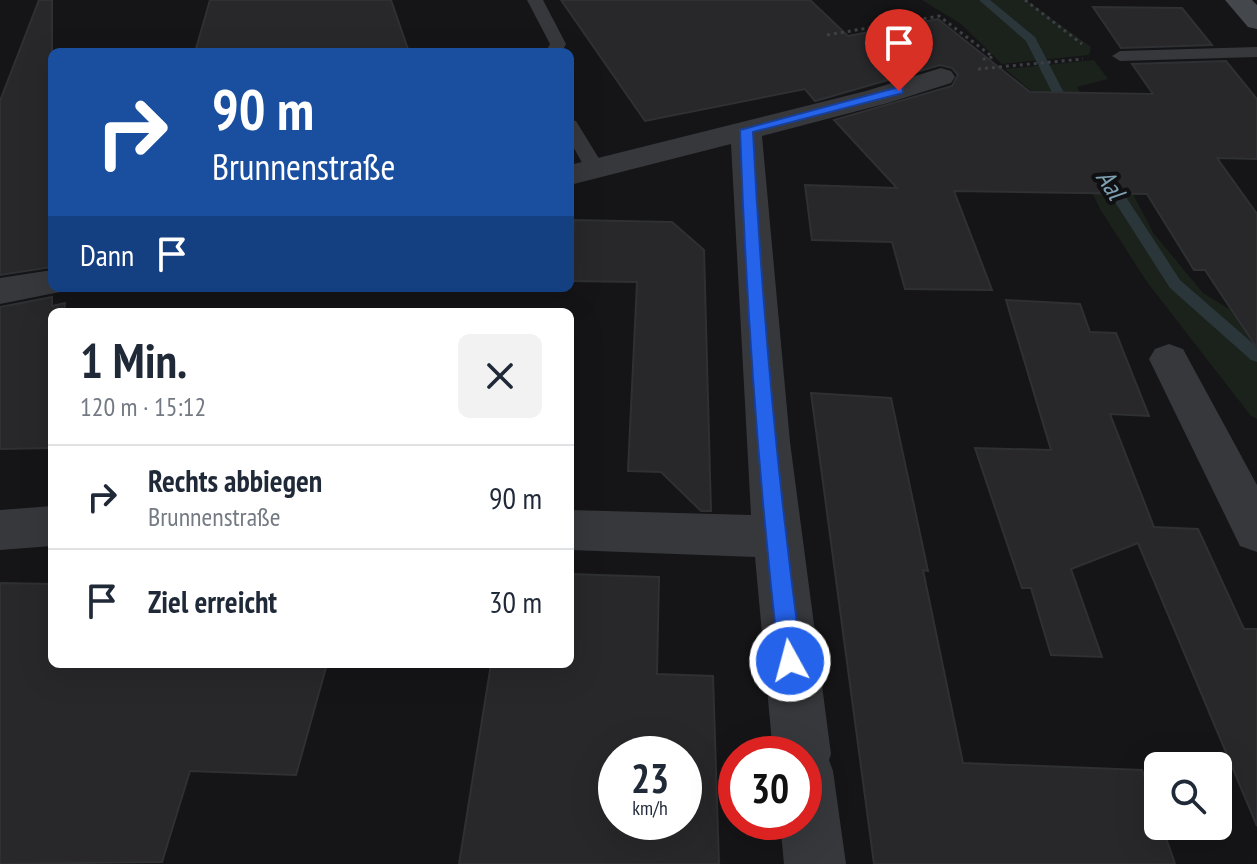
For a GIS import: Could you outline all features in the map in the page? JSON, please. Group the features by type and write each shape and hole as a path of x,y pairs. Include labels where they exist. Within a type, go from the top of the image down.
{"street":[{"path":"1238,0 1257,21"},
{"path":"583,172 877,97 941,77"},
{"path":"746,130 753,290 775,537 800,736"},
{"path":"0,291 48,283"},
{"path":"1169,359 1257,531"},
{"path":"0,530 48,526"},
{"path":"574,530 775,537"},
{"path":"812,840 815,864"}],"lane":[{"path":"535,0 558,44 556,48"},
{"path":"1120,56 1257,52"},
{"path":"574,139 583,172"}],"path":[{"path":"1025,0 1086,48"},
{"path":"983,68 1074,60"}],"shaded area":[{"path":"922,0 1026,0 1091,47 1089,55 1002,64 961,24"},
{"path":"1094,60 1108,79 1077,87 1154,234 1203,293 1257,326 1257,419 1251,416 1147,282 1100,209 1052,108 1005,69"}],"building":[{"path":"39,0 52,0 52,48 48,48 48,268 0,275 0,101"},
{"path":"210,0 391,0 408,48 196,48"},
{"path":"561,0 810,0 848,36 938,19 1030,92 1153,94 1132,64 1226,61 1257,99 1257,159 1217,158 1257,214 1257,348 1205,270 1194,270 1147,194 954,191 992,290 905,289 892,242 812,240 805,185 897,188 834,120 952,86 958,75 952,68 940,65 815,101 805,89 645,121"},
{"path":"1093,7 1182,8 1212,45 1121,48"},
{"path":"574,220 672,222 704,250 711,511 701,511 661,472 628,471 637,282 574,281"},
{"path":"52,297 52,306 65,303 64,308 48,308 48,448 0,449 0,307"},
{"path":"1006,300 1080,304 1090,332 1116,333 1149,416 1110,414 1154,527 1198,529 1244,629 1257,629 1257,826 1232,767 1232,752 1226,752 1138,543 1071,569 1102,657 1051,655 1031,588 1022,588 975,448 1051,450"},
{"path":"811,393 891,398 928,571 923,570 963,763 1142,770 1144,840 1167,840 1175,864 874,864"},
{"path":"574,574 659,577 657,674 713,676 719,864 459,864 490,668 574,668"},
{"path":"0,583 48,584 48,668 326,668 296,775 190,771 162,862 0,864"}],"waterway":[{"name":"Aal","path":"984,0 1031,39 1069,114"},
{"name":"Aal","path":"1104,174 1175,284 1257,356"}],"route":[{"path":"790,661 775,537 753,290 746,130 899,91"}]}
